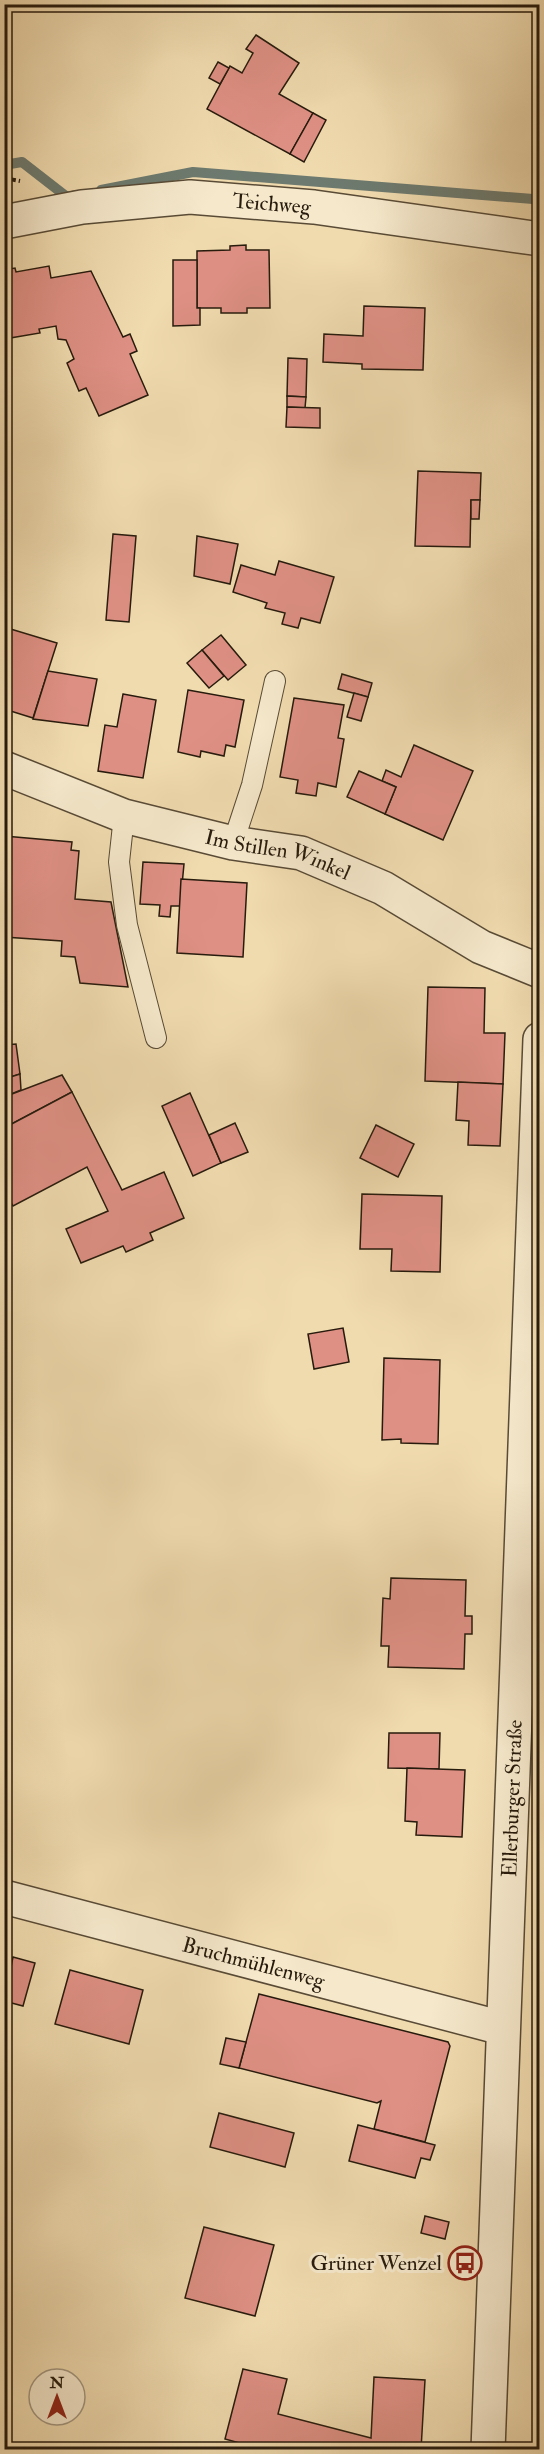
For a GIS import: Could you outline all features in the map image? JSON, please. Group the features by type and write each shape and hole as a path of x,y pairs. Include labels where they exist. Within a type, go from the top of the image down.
{"street":[{"name":"Teichweg","path":"4,222 82,207 190,197 314,207 540,239"},
{"name":"Im Stillen Winkel","path":"4,768 124,816 233,843 302,853 383,888 481,947 540,970"},
{"name":"Ellerburger Straße","path":"488,2450 502,2028 531,1504 540,1039"},
{"name":"Bruchmühlenweg","path":"4,1897 502,2028"}],"lane":[{"path":"233,843 252,785 275,681"},
{"path":"124,816 119,862 127,925 156,1038"}],"building":[{"path":"256,35 299,63 279,94 313,113 290,154 207,109 230,66 242,73 253,53 246,49"},
{"path":"218,62 229,68 220,84 209,78"},
{"path":"313,113 326,120 304,162 290,154"},
{"path":"246,245 246,250 269,250 270,308 247,308 247,313 221,313 221,308 197,308 197,251 230,250 230,246"},
{"path":"173,260 197,260 197,308 200,308 200,325 173,326"},
{"path":"49,266 51,278 91,271 123,337 130,334 137,351 130,354 148,395 99,416 86,388 79,391 67,363 74,359 66,340 58,339 56,326 39,329 40,333 4,339 4,270 15,268 16,272"},
{"path":"364,306 425,308 423,370 362,369 362,364 323,362 324,334 363,336"},
{"path":"288,358 307,359 306,397 287,396"},
{"path":"287,396 306,397 305,408 287,407"},
{"path":"287,407 320,408 320,428 286,427"},
{"path":"418,471 481,473 480,500 471,500 470,547 415,546"},
{"path":"471,500 480,500 479,519 471,519"},
{"path":"113,534 136,536 129,622 106,620"},
{"path":"197,536 238,544 230,584 194,576"},
{"path":"279,561 334,577 320,623 301,618 298,628 282,624 285,613 265,608 267,603 233,592 241,565 275,575"},
{"path":"4,627 57,643 33,718 4,709"},
{"path":"221,635 246,665 228,680 202,650"},
{"path":"202,650 224,676 209,688 187,663"},
{"path":"48,671 97,679 88,726 33,719"},
{"path":"342,674 372,683 368,697 338,689"},
{"path":"188,690 244,700 235,747 226,745 224,756 201,751 200,757 178,752"},
{"path":"354,693 368,697 361,721 347,717"},
{"path":"123,694 156,700 143,778 98,771 105,725 117,727"},
{"path":"294,698 344,705 338,738 344,739 336,787 318,783 316,796 296,793 298,780 280,777"},
{"path":"414,745 473,771 443,840 385,814 396,787 382,781 386,770 401,777"},
{"path":"359,771 396,787 385,814 347,797"},
{"path":"4,836 72,842 71,850 79,851 75,899 111,902 128,987 80,983 75,957 61,956 62,941 4,937"},
{"path":"143,862 184,864 180,906 171,906 170,917 159,916 160,905 140,904"},
{"path":"181,879 247,883 243,957 177,953"},
{"path":"428,987 485,988 484,1033 505,1033 503,1084 425,1081"},
{"path":"16,1044 20,1074 4,1079 4,1045"},
{"path":"20,1074 21,1090 4,1097 4,1079"},
{"path":"62,1075 72,1092 4,1128 4,1097"},
{"path":"458,1082 503,1084 500,1146 468,1145 469,1121 456,1120"},
{"path":"72,1092 122,1190 164,1172 184,1218 150,1233 153,1240 126,1252 123,1246 81,1263 66,1229 108,1211 87,1167 13,1206 4,1191 4,1128"},
{"path":"190,1093 221,1163 193,1176 162,1106"},
{"path":"235,1123 248,1152 221,1163 209,1135"},
{"path":"376,1125 414,1144 398,1177 360,1158"},
{"path":"362,1194 442,1196 440,1272 391,1271 392,1249 360,1249"},
{"path":"343,1328 349,1362 314,1369 308,1334"},
{"path":"384,1358 440,1360 438,1444 401,1443 401,1439 382,1440"},
{"path":"391,1578 466,1580 465,1616 472,1616 472,1634 465,1634 464,1669 388,1667 389,1646 381,1646 383,1598 390,1599"},
{"path":"389,1733 440,1733 439,1769 388,1768"},
{"path":"407,1768 465,1770 462,1837 416,1835 417,1822 405,1821"},
{"path":"13,1957 35,1963 23,2006 4,2001"},
{"path":"70,1970 143,1990 129,2044 55,2024"},
{"path":"259,1994 448,2042 450,2046 425,2142 374,2129 381,2101 377,2103 239,2068"},
{"path":"226,2038 246,2042 239,2068 220,2064"},
{"path":"219,2113 294,2133 285,2167 210,2147"},
{"path":"358,2125 435,2145 430,2160 421,2158 415,2178 349,2161"},
{"path":"425,2216 449,2222 445,2239 421,2233"},
{"path":"204,2227 274,2245 255,2316 185,2298"},
{"path":"243,2369 287,2379 278,2414 371,2438 374,2377 425,2380 421,2450 265,2450 225,2439"}],"waterway":[{"path":"4,165 22,162 67,197 77,195"},
{"path":"101,190 193,172 533,199"}],"place":[{"name":"Grüner Wenzel","path":"465,2263"}]}
